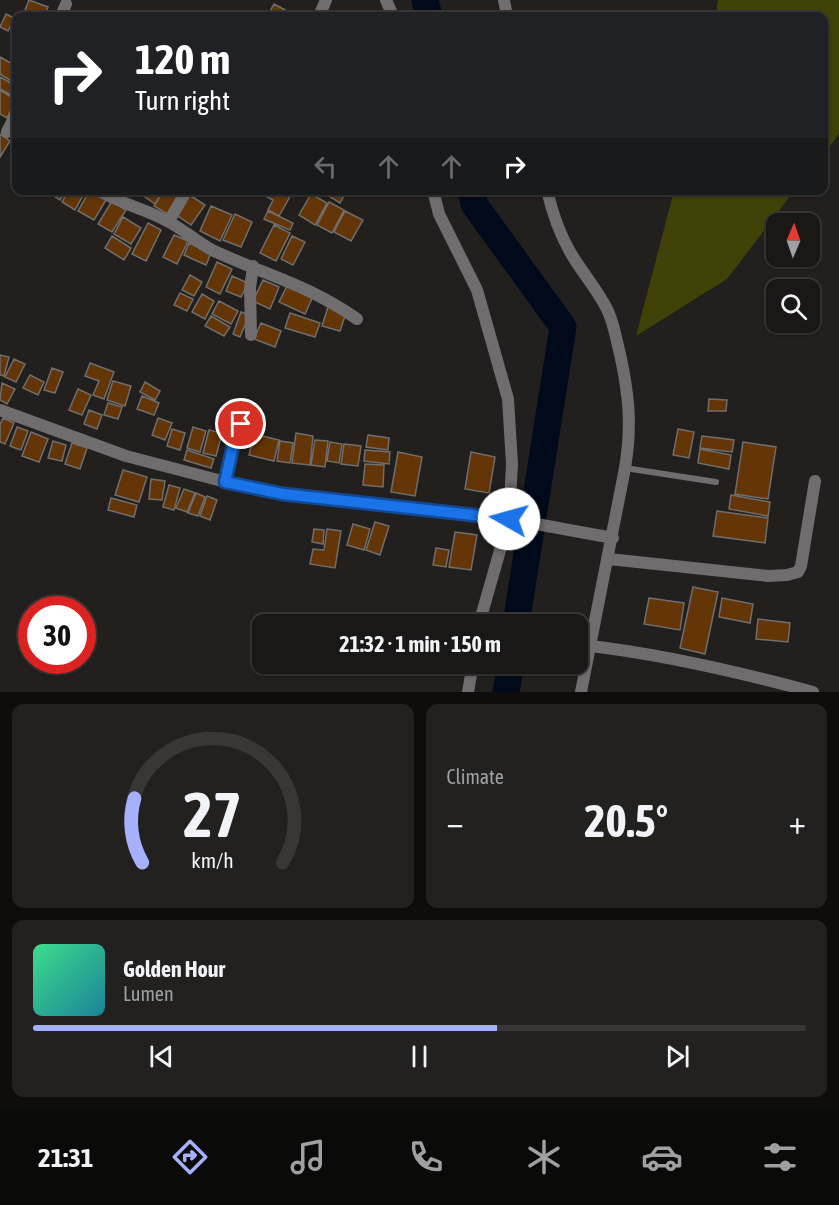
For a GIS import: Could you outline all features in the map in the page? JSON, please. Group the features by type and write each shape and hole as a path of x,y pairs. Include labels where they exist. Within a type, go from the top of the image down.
{"street":[{"path":"63,12 66,4"},
{"path":"105,195 169,221 210,249 332,302 357,319"},
{"path":"169,221 184,195"},
{"path":"434,195 439,214 477,290 508,399 512,464 509,519 482,614"},
{"path":"548,195 564,240 595,288 614,326 629,401 629,444 609,559 581,692"},
{"path":"251,335 250,288 253,266"},
{"path":"0,410 126,456 225,482 283,494 509,519 613,538"},
{"path":"225,482 233,446 241,424"},
{"path":"609,559 768,576 798,572 801,567 815,481"},
{"path":"591,646 648,653 741,673 813,692"},
{"path":"468,692 471,674"}],"lane":[{"path":"625,468 716,482"}],"shaded area":[{"path":"718,0 839,0 839,134 828,149 828,12 716,12"},
{"path":"673,195 791,195 777,213 766,213 766,228 727,279 636,336"}],"building":[{"path":"29,0 48,7 46,12 24,12"},
{"path":"274,4 289,12 270,12"},
{"path":"6,14 12,17 8,31 0,27"},
{"path":"0,57 12,64 12,82 0,74"},
{"path":"0,77 12,84 12,96 0,89"},
{"path":"0,90 12,98 12,108 7,118 0,114"},
{"path":"0,134 10,141 0,157"},
{"path":"52,195 63,195 60,200"},
{"path":"66,195 83,195 75,210 62,202"},
{"path":"87,195 98,195 106,200 94,220 78,211"},
{"path":"142,195 160,195 155,204"},
{"path":"161,195 181,195 169,215 154,206"},
{"path":"187,195 205,205 191,225 175,214"},
{"path":"264,195 291,195 279,216 268,210 273,200"},
{"path":"310,195 327,203 315,225 299,215"},
{"path":"327,195 344,195 340,203"},
{"path":"112,201 126,210 112,232 98,224"},
{"path":"329,202 344,210 332,233 317,225"},
{"path":"211,206 232,215 220,241 200,231"},
{"path":"268,211 293,223 290,230 264,219"},
{"path":"345,211 363,220 351,241 334,232"},
{"path":"235,214 252,222 241,247 223,240"},
{"path":"123,217 141,228 131,244 114,234"},
{"path":"148,223 161,230 146,261 132,254"},
{"path":"274,225 290,233 276,261 260,253"},
{"path":"174,235 188,241 177,264 163,257"},
{"path":"112,236 131,248 124,260 105,248"},
{"path":"292,236 305,242 293,265 281,259"},
{"path":"189,243 211,253 206,265 184,255"},
{"path":"217,262 232,269 220,294 206,287"},
{"path":"190,275 202,282 194,296 182,290"},
{"path":"232,276 248,283 241,297 226,291"},
{"path":"263,280 279,287 270,309 253,301"},
{"path":"288,284 313,296 305,314 279,302"},
{"path":"180,293 193,299 187,311 174,305"},
{"path":"202,294 214,301 205,319 192,312"},
{"path":"219,301 238,311 231,324 212,314"},
{"path":"328,307 346,313 340,331 322,326"},
{"path":"241,312 249,315 240,337 233,334"},
{"path":"290,313 320,323 315,337 285,328"},
{"path":"211,316 230,327 224,336 205,326"},
{"path":"261,323 281,331 275,347 254,339"},
{"path":"0,355 9,357 4,376 0,375"},
{"path":"14,359 25,364 16,382 5,377"},
{"path":"90,363 114,372 104,399 93,395 99,381 85,376"},
{"path":"52,368 63,372 55,393 44,390"},
{"path":"30,375 44,382 38,395 23,388"},
{"path":"113,381 131,386 125,406 107,400"},
{"path":"145,382 160,391 155,400 140,392"},
{"path":"2,383 15,389 7,404 0,400"},
{"path":"78,389 91,395 82,415 69,410"},
{"path":"142,396 159,403 154,415 137,409"},
{"path":"709,399 727,400 726,411 708,411"},
{"path":"108,403 122,407 118,419 104,415"},
{"path":"89,410 102,415 97,429 84,424"},
{"path":"3,418 14,423 5,444 0,442 0,425"},
{"path":"158,418 172,423 165,440 152,435"},
{"path":"17,427 28,431 21,450 10,446"},
{"path":"193,427 206,431 200,452 187,448"},
{"path":"172,429 185,433 180,450 167,446"},
{"path":"678,429 694,432 689,458 673,455"},
{"path":"209,430 222,433 216,456 203,453"},
{"path":"31,432 48,439 39,462 22,456"},
{"path":"296,433 313,436 310,465 292,463"},
{"path":"254,434 279,440 274,461 249,455"},
{"path":"368,435 389,438 388,450 366,447"},
{"path":"702,436 734,440 732,452 700,448"},
{"path":"315,440 328,441 325,467 311,465"},
{"path":"53,441 66,445 62,461 48,458"},
{"path":"280,441 293,443 290,463 277,461"},
{"path":"330,442 342,444 339,463 327,461"},
{"path":"743,442 776,447 768,499 735,494"},
{"path":"72,443 87,448 80,469 65,464"},
{"path":"344,444 361,446 358,466 341,464"},
{"path":"700,449 731,455 729,469 698,463"},
{"path":"187,450 214,459 211,468 184,460"},
{"path":"365,450 390,452 389,464 364,461"},
{"path":"398,452 422,457 415,496 391,492"},
{"path":"471,452 495,457 489,493 465,489"},
{"path":"365,464 384,465 383,487 363,485"},
{"path":"123,470 147,477 139,502 115,495"},
{"path":"151,479 165,481 162,500 149,499"},
{"path":"169,485 180,488 174,510 163,507"},
{"path":"184,489 195,493 187,512 176,508"},
{"path":"196,493 205,497 198,516 188,513"},
{"path":"731,495 770,502 768,516 729,509"},
{"path":"207,496 217,500 210,520 200,516"},
{"path":"111,498 137,505 134,517 108,510"},
{"path":"717,511 768,518 765,543 713,536"},
{"path":"375,522 389,526 380,555 366,550"},
{"path":"353,524 370,529 364,550 347,545"},
{"path":"314,529 324,530 323,544 312,542"},
{"path":"327,529 341,531 335,568 310,564 313,549 324,550"},
{"path":"455,532 477,535 471,570 449,567"},
{"path":"436,548 449,550 446,567 433,565"},
{"path":"693,587 718,592 705,654 680,648"},
{"path":"649,598 684,603 680,630 644,624"},
{"path":"722,598 753,604 750,623 719,617"},
{"path":"758,619 790,623 788,642 756,639"}],"waterway":[{"path":"425,0 428,12"},
{"path":"472,195 474,204 563,327 518,614"},
{"path":"506,692 509,674"}],"route":[{"path":"241,424 233,446 225,482 283,494 336,498 509,519"}]}
